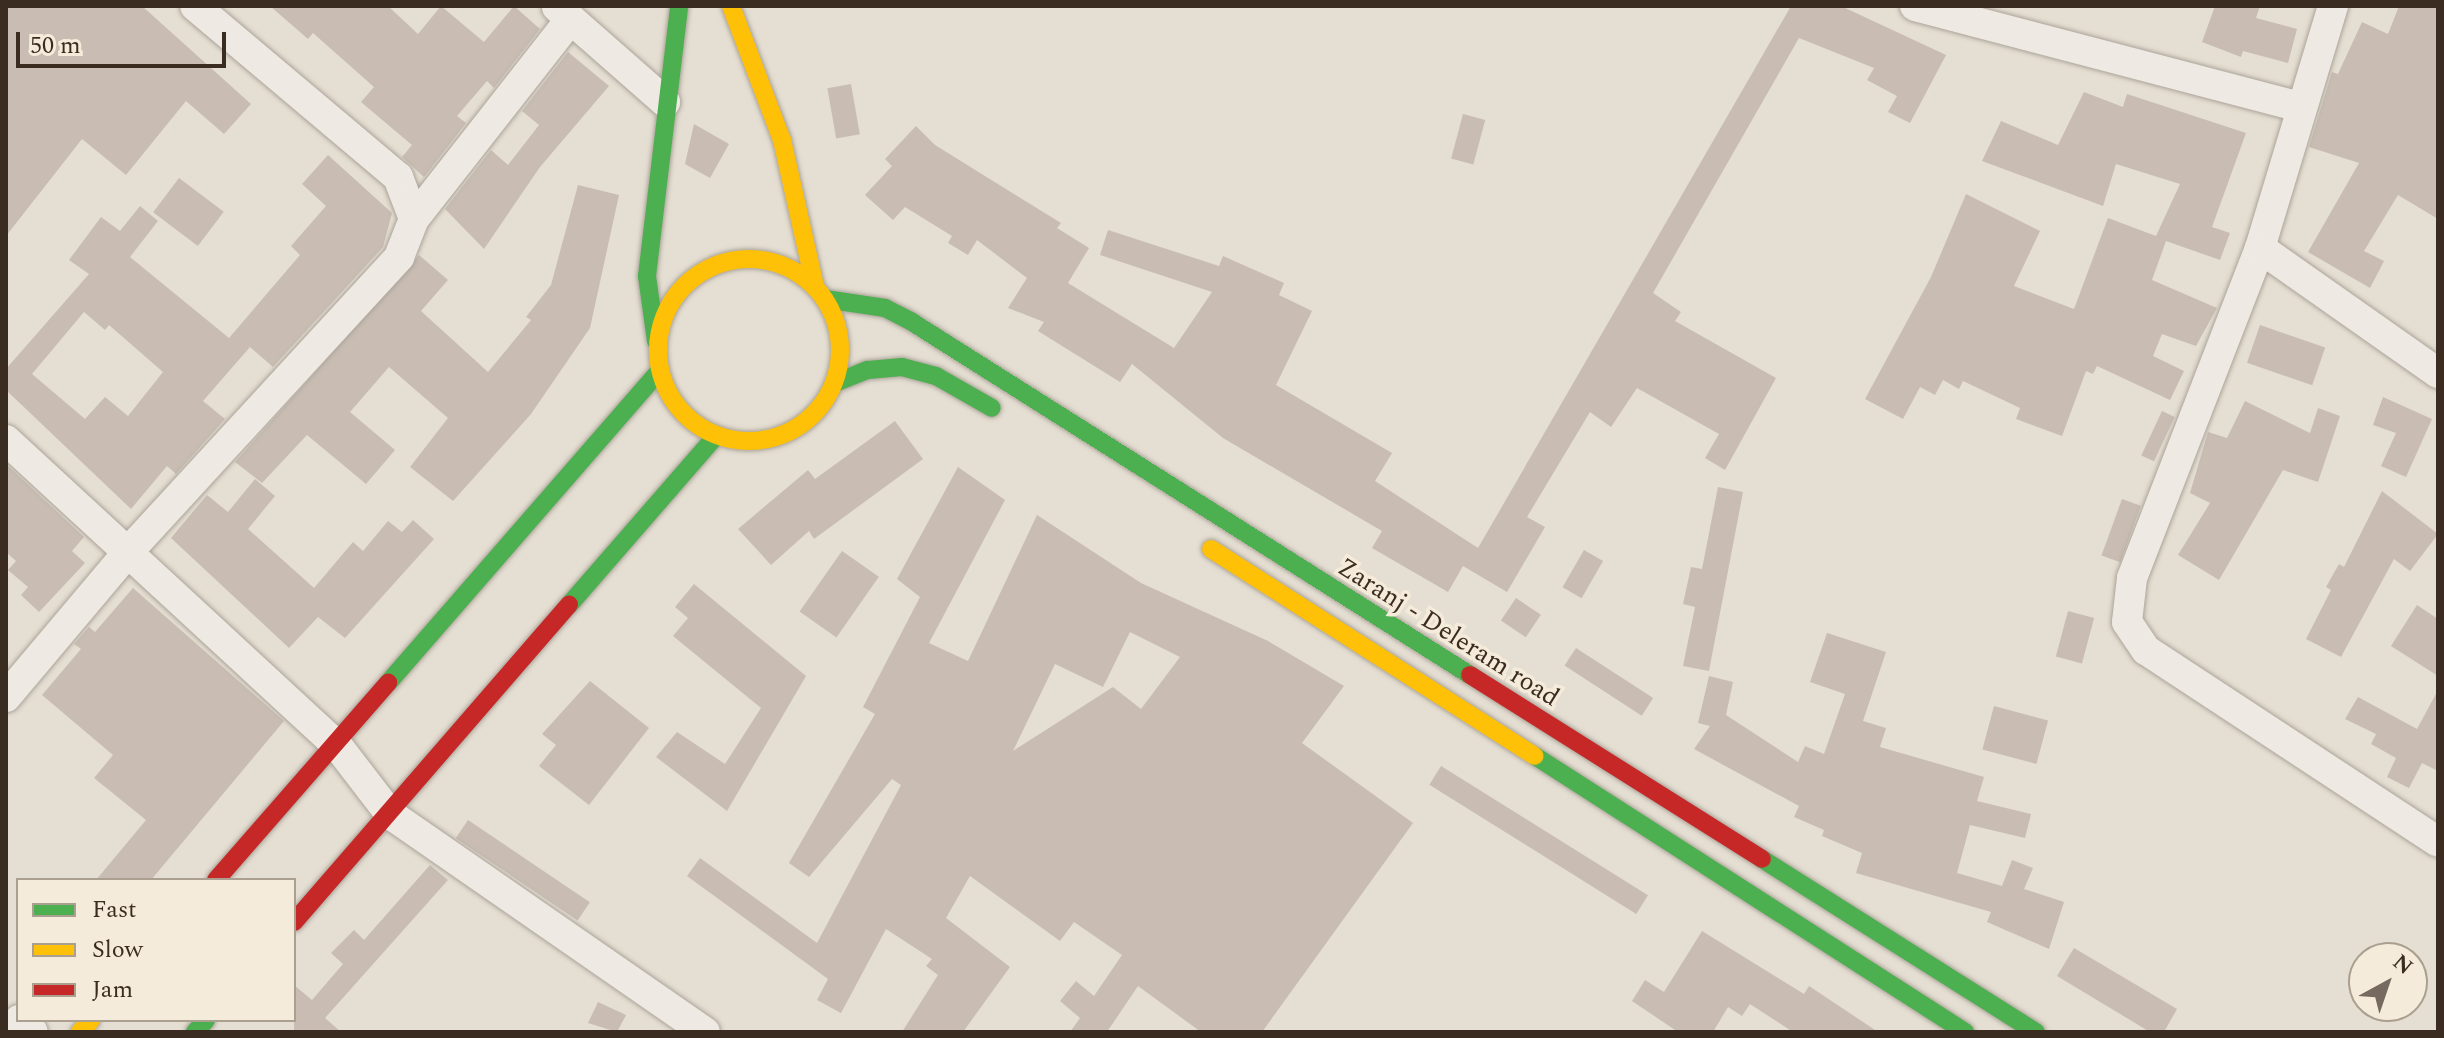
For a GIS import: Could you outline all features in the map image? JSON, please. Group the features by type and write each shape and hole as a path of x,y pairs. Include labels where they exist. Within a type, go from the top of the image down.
{"main road":[{"path":"679,6 665,102 647,276 658,372 692,421 717,435 745,441 786,432 820,407 835,383 841,355 820,293 782,140 731,6"},
{"path":"657,348 674,297 716,265 769,260 820,293"},
{"name":"Zaranj - Deleram road","path":"820,293 885,308 912,322 2036,1032"},
{"path":"835,383 868,370 902,367 936,376 1007,417"},
{"path":"218,878 337,745 658,372"},
{"path":"296,920 717,435"},
{"path":"1192,537 1965,1032"}],"street":[{"path":"195,6 398,177 414,219"},
{"path":"1915,6 2300,107"},
{"path":"2333,6 2300,107 2260,248 2132,578 2127,622 2146,650 2438,842"},
{"path":"6,697 128,552 399,257 414,219 563,13 665,102"},
{"path":"2260,248 2438,373"},
{"path":"6,440 337,745 390,814 705,1032"}],"building":[{"path":"6,6 142,6 251,104 224,134 186,101 126,175 82,139 6,236"},
{"path":"270,6 388,6 418,34 441,6 484,42 514,6 540,29 494,88 487,81 457,116 466,123 424,177 402,157 412,145 361,102 374,87 313,33 308,39"},
{"path":"1791,6 1841,6 1946,55 1910,123 1888,112 1897,96 1867,80 1874,68 1799,38 1653,293 1681,312 1675,321 1776,378 1725,470 1705,458 1719,434 1637,388 1611,427 1590,412 1527,517 1545,527 1507,592 1463,566 1448,592 1372,548 1382,531 1223,438 1132,364 1120,382 1038,331 1044,322 1008,308 1027,278 977,240 968,255 948,243 952,236 905,207 893,220 865,195 892,166 885,159 916,126 935,145 1061,223 1057,228 1089,248 1068,283 1174,348 1212,292 1100,255 1108,230 1219,266 1223,256 1284,283 1279,295 1312,311 1276,385 1392,453 1375,481 1478,548"},
{"path":"2215,6 2260,6 2256,18 2297,29 2288,63 2243,51 2241,57 2202,42"},
{"path":"2399,6 2438,6 2438,219 2398,195 2364,251 2384,261 2370,288 2308,252 2359,163 2309,147 2332,72 2338,74 2362,22 2388,34"},
{"path":"568,52 609,86 540,167 484,249 445,209 491,150 508,165 539,125 522,111"},
{"path":"851,84 860,134 836,138 827,88"},
{"path":"2084,92 2123,107 2127,94 2246,133 2212,227 2230,233 2220,260 2166,241 2152,280 2217,308 2196,346 2162,334 2153,356 2184,371 2170,400 2097,366 2093,374 2086,371 2062,436 2016,419 2020,408 1963,381 1959,389 1943,380 1935,395 1920,387 1903,419 1865,399 1931,277 1966,194 2040,231 2014,286 2074,309 2108,218 2156,236 2180,184 2116,164 2103,206 1982,161 2001,121 2058,145"},
{"path":"1463,114 1485,120 1473,164 1451,158"},
{"path":"694,124 729,144 710,178 685,164"},
{"path":"328,155 392,213 383,247 273,367 250,347 203,401 225,419 176,474 167,466 131,509 6,390 6,369 89,274 69,260 101,217 120,231 140,206 158,221 130,257 229,338 300,255 291,246 326,206 302,184","holes":["84,312 105,330 109,325 163,372 128,416 105,397 85,419 32,374"]},
{"path":"179,178 224,212 198,246 153,212"},
{"path":"578,185 619,195 590,328 531,414 453,501 410,467 448,418 389,367 350,412 395,450 366,484 307,435 262,483 235,462 419,255 448,280 421,311 488,372 531,320 526,317 551,285"},
{"path":"2260,325 2325,347 2312,385 2247,363"},
{"path":"2383,397 2432,419 2406,477 2381,466 2396,433 2373,425"},
{"path":"2245,401 2310,433 2318,408 2340,416 2318,482 2283,470 2219,580 2178,555 2210,503 2190,493 2208,432 2227,438"},
{"path":"2162,411 2175,417 2154,461 2141,455"},
{"path":"895,421 923,459 814,539 809,531 771,565 738,529 808,470 815,479"},
{"path":"6,464 84,537 72,551 85,563 39,612 21,595 28,587 8,570 16,561 6,552"},
{"path":"958,467 1005,500 929,643 968,661 1037,515 1141,583 1268,641 1344,686 1302,743 1413,823 1262,1032 1201,1032 1138,986 1107,1032 1070,1032 1080,1018 1060,1001 1076,981 1094,996 1122,955 1074,922 1060,941 970,876 946,918 1010,967 963,1032 902,1032 938,975 926,966 932,959 886,929 841,1013 817,1000 828,979 687,876 700,858 817,943 901,785 892,779 809,877 789,863 875,714 863,707 920,597 897,579","holes":["1130,632 1180,657 1141,709 1113,687 1013,751 1055,664 1103,687"]},
{"path":"255,479 275,496 248,529 314,588 353,542 363,551 388,521 402,532 413,520 434,539 345,638 318,617 289,648 171,538 207,495 228,512"},
{"path":"1718,487 1743,492 1709,671 1683,666 1695,607 1683,604 1691,567 1702,569"},
{"path":"2382,491 2438,534 2410,571 2394,559 2341,657 2306,639 2331,590 2326,587 2339,564 2344,567"},
{"path":"2122,499 2141,506 2120,562 2101,555"},
{"path":"1584,550 1603,561 1582,598 1562,587"},
{"path":"842,551 879,577 836,637 800,612"},
{"path":"694,584 806,676 727,811 656,757 677,732 725,764 761,708 673,636 688,618 675,607"},
{"path":"133,588 284,721 153,878 98,878 146,820 94,778 113,755 42,695 81,649 74,644 89,627 95,632"},
{"path":"1516,598 1541,615 1526,637 1501,620"},
{"path":"2417,605 2438,619 2438,676 2391,646"},
{"path":"2068,611 2094,618 2082,663 2056,656"},
{"path":"1827,633 1886,652 1863,721 1886,728 1880,747 1984,777 1977,801 2031,814 2025,838 1970,825 1957,873 2002,886 2012,860 2033,868 2024,889 2064,902 2049,949 1987,922 1991,912 1856,873 1862,853 1822,836 1824,830 1794,817 1799,806 1694,749 1710,726 1698,723 1709,676 1733,682 1726,715 1798,762 1805,746 1824,754 1845,694 1810,682"},
{"path":"1576,648 1653,698 1642,716 1565,666"},
{"path":"590,681 649,728 589,805 539,766 556,745 542,734"},
{"path":"2438,690 2438,771 2422,763 2409,788 2387,777 2396,758 2371,744 2376,734 2345,719 2358,697 2417,729"},
{"path":"1994,706 2048,720 2036,764 1982,749"},
{"path":"1441,766 1648,895 1636,914 1429,785"},
{"path":"468,820 590,902 578,920 456,838"},
{"path":"430,865 448,880 325,1018 341,1032 294,1032 296,987 312,1000 343,964 331,953 354,930 364,940"},
{"path":"1702,931 1804,994 1809,986 1878,1032 1793,1032 1750,1004 1742,1016 1728,1007 1713,1032 1678,1032 1632,1001 1645,980 1664,992"},
{"path":"2074,948 2177,1009 2164,1032 2150,1032 2057,976"},
{"path":"598,1002 626,1015 617,1032 588,1023"}],"traffic: fast":[{"path":"656,341 647,276 679,6"},
{"path":"825,299 885,308 912,322 1470,675"},
{"path":"835,383 868,370 902,367 936,376 992,408"},
{"path":"388,683 658,372"},
{"path":"569,605 717,435"},
{"path":"1535,756 1965,1032"},
{"path":"1762,859 2036,1032"},
{"path":"195,1032 204,1022"}],"traffic: slow":[{"path":"731,6 782,140 815,287"},
{"path":"749,259 784,266 800,274 813,286 825,299 833,315 840,350 833,385 825,401 813,414 800,426 784,434 749,441 714,434 698,426 685,414 673,401 665,385 658,350 665,315 673,299 685,286 698,274 714,266 749,259"},
{"path":"1211,549 1535,756"},
{"path":"80,1032 89,1022"}],"traffic: jam":[{"path":"296,920 569,605"},
{"path":"1470,675 1762,859"},
{"path":"218,878 388,683"}]}
